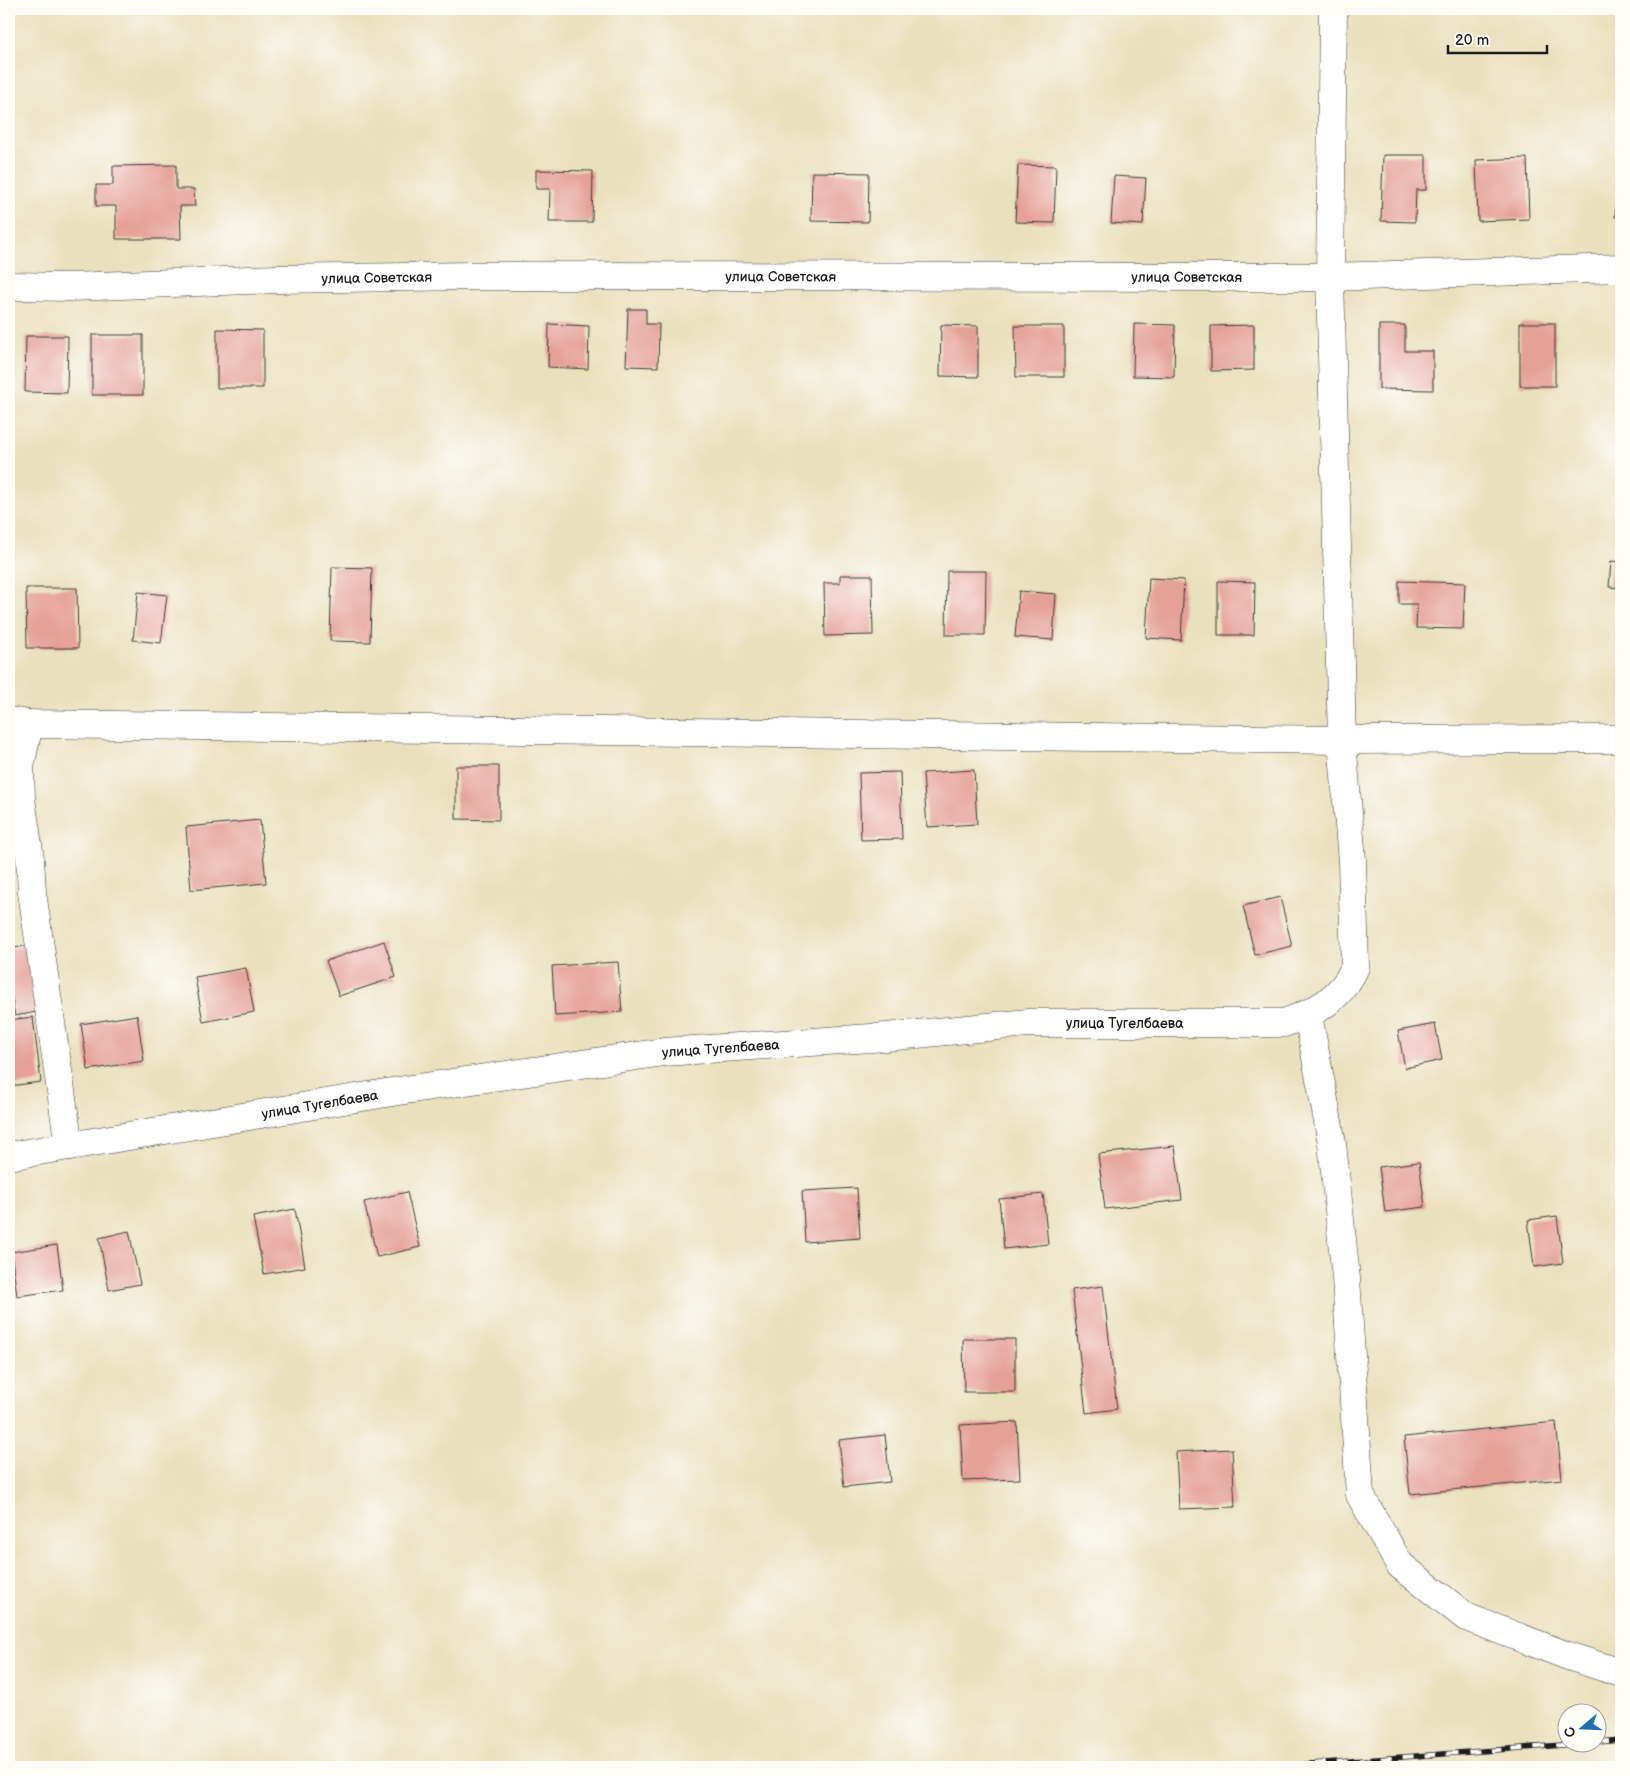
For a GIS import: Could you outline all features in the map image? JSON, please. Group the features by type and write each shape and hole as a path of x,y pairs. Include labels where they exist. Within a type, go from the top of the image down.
{"street":[{"name":"улица Тугелбаева","path":"9,1156 388,1092 664,1052 886,1037 1028,1023 1284,1023 1308,1015 1321,1008 1341,990 1349,980 1355,967 1352,861 1342,740 1330,277 1333,9"},
{"name":"улица Советская","path":"9,286 71,287 471,276 1330,277 1621,268"},
{"path":"69,1146 32,892 30,858 20,799 19,723 1342,740 1621,739"},
{"path":"1308,1015 1332,1143 1346,1278 1360,1494 1400,1565 1466,1618 1568,1656 1621,1673"}],"building":[{"path":"1383,155 1426,155 1426,190 1416,190 1415,222 1381,221"},
{"path":"1527,158 1529,219 1478,221 1476,160"},
{"path":"176,165 176,189 194,189 195,206 180,206 181,239 116,239 116,206 96,206 96,185 113,185 113,166"},
{"path":"1018,165 1056,166 1054,223 1015,222"},
{"path":"536,170 593,171 592,222 549,222 550,189 536,189"},
{"path":"1618,170 1621,170 1621,218 1615,217"},
{"path":"812,172 869,173 868,222 811,221"},
{"path":"1114,176 1146,178 1143,225 1111,223"},
{"path":"628,309 646,309 646,324 659,324 658,367 626,366"},
{"path":"1520,323 1555,323 1555,386 1520,386"},
{"path":"549,324 589,326 588,369 548,367"},
{"path":"1134,324 1175,325 1174,377 1133,376"},
{"path":"941,325 978,326 978,377 940,376"},
{"path":"1254,325 1254,370 1211,371 1211,326"},
{"path":"1379,325 1405,325 1405,351 1433,351 1433,390 1379,389"},
{"path":"1015,326 1064,326 1064,377 1016,377"},
{"path":"217,329 263,330 263,388 217,388"},
{"path":"92,335 143,335 143,395 92,395"},
{"path":"26,336 68,336 67,393 25,392"},
{"path":"1611,561 1621,562 1621,588 1609,587"},
{"path":"332,567 372,568 370,642 330,641"},
{"path":"947,571 986,571 985,635 946,635"},
{"path":"840,575 872,575 873,635 825,636 824,583 840,583"},
{"path":"1149,578 1184,580 1181,640 1146,638"},
{"path":"1218,581 1255,582 1254,635 1218,635"},
{"path":"1399,581 1465,583 1463,629 1416,628 1417,604 1399,604"},
{"path":"26,588 77,588 78,648 27,648"},
{"path":"1019,591 1056,594 1053,640 1015,637"},
{"path":"138,592 167,595 161,643 133,640"},
{"path":"456,766 499,766 499,820 456,819"},
{"path":"974,770 977,824 927,827 923,773"},
{"path":"900,772 902,839 861,840 859,773"},
{"path":"260,820 266,883 191,890 186,827"},
{"path":"1280,897 1292,946 1255,955 1243,906"},
{"path":"384,941 396,977 339,996 326,961"},
{"path":"30,945 42,1011 15,1016 9,980 9,949"},
{"path":"618,962 622,1012 555,1016 552,966"},
{"path":"246,968 254,1012 203,1022 195,977"},
{"path":"137,1015 144,1061 88,1070 81,1024"},
{"path":"33,1017 41,1082 9,1086 9,1020"},
{"path":"1435,1024 1442,1060 1405,1068 1398,1031"},
{"path":"1175,1146 1182,1200 1105,1209 1098,1154"},
{"path":"1419,1162 1425,1207 1385,1212 1379,1167"},
{"path":"857,1188 860,1238 805,1242 802,1191"},
{"path":"407,1192 420,1247 377,1257 364,1202"},
{"path":"1043,1194 1048,1244 1004,1249 999,1199"},
{"path":"295,1209 305,1267 264,1274 253,1217"},
{"path":"1557,1216 1563,1263 1534,1267 1528,1220"},
{"path":"129,1231 140,1284 109,1290 99,1238"},
{"path":"57,1245 63,1290 17,1296 11,1252"},
{"path":"1103,1286 1117,1409 1086,1413 1072,1290"},
{"path":"963,1339 1015,1339 1015,1392 964,1392"},
{"path":"1017,1422 1020,1479 963,1481 960,1425"},
{"path":"1556,1422 1562,1479 1410,1494 1404,1437"},
{"path":"885,1435 890,1482 844,1487 839,1440"},
{"path":"1232,1449 1235,1507 1179,1509 1176,1452"}],"railway":[{"path":"1608,1741 1621,1740"},
{"path":"1271,1767 1558,1745"}]}
